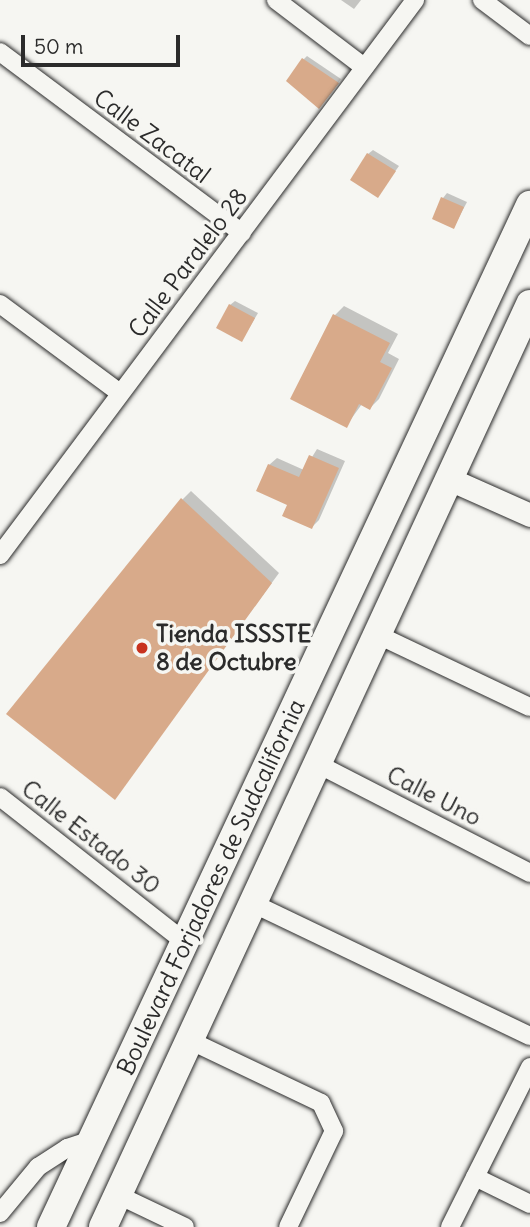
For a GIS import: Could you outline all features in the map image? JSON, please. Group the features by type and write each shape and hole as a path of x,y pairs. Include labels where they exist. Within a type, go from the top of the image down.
{"main road":[{"name":"Boulevard Forjadores de Sudcalifornia","path":"51,1227 530,205"},
{"name":"Boulevard Forjadores de Sudcalifornia","path":"103,1227 191,1041 447,478 530,304"}],"street":[{"path":"276,0 365,67"},
{"name":"Calle Paralelo 28","path":"3,546 242,233 415,0"},
{"path":"482,0 530,36"},
{"name":"Calle Zacatal","path":"0,52 242,233"},
{"path":"0,304 120,393"},
{"path":"447,478 530,515"},
{"path":"376,634 530,707"},
{"name":"Calle Uno","path":"316,763 530,873"},
{"name":"Calle Estado 30","path":"0,797 185,942"},
{"path":"252,903 530,1036"},
{"path":"191,1041 321,1103 334,1131 288,1227"},
{"path":"450,1227 530,1067"},
{"path":"0,1213 37,1167 67,1148 94,1139"},
{"path":"475,1177 530,1204"},
{"path":"118,1195 185,1227"}],"building":[{"path":"302,58 339,83 319,109 286,81"},
{"path":"367,153 396,171 378,198 350,180"},
{"path":"441,197 464,207 454,229 432,219"},
{"path":"229,304 255,318 242,342 216,328"},
{"path":"333,314 390,343 380,362 392,368 370,410 359,404 347,428 290,399"},
{"path":"309,455 339,468 312,529 282,516 287,505 256,491 268,464 299,477"},
{"name":"Tienda ISSSTE 8 de Octubre","path":"181,498 272,583 115,800 6,714"}],"place":[{"name":"Tienda ISSSTE 8 de Octubre","path":"142,648"}]}
